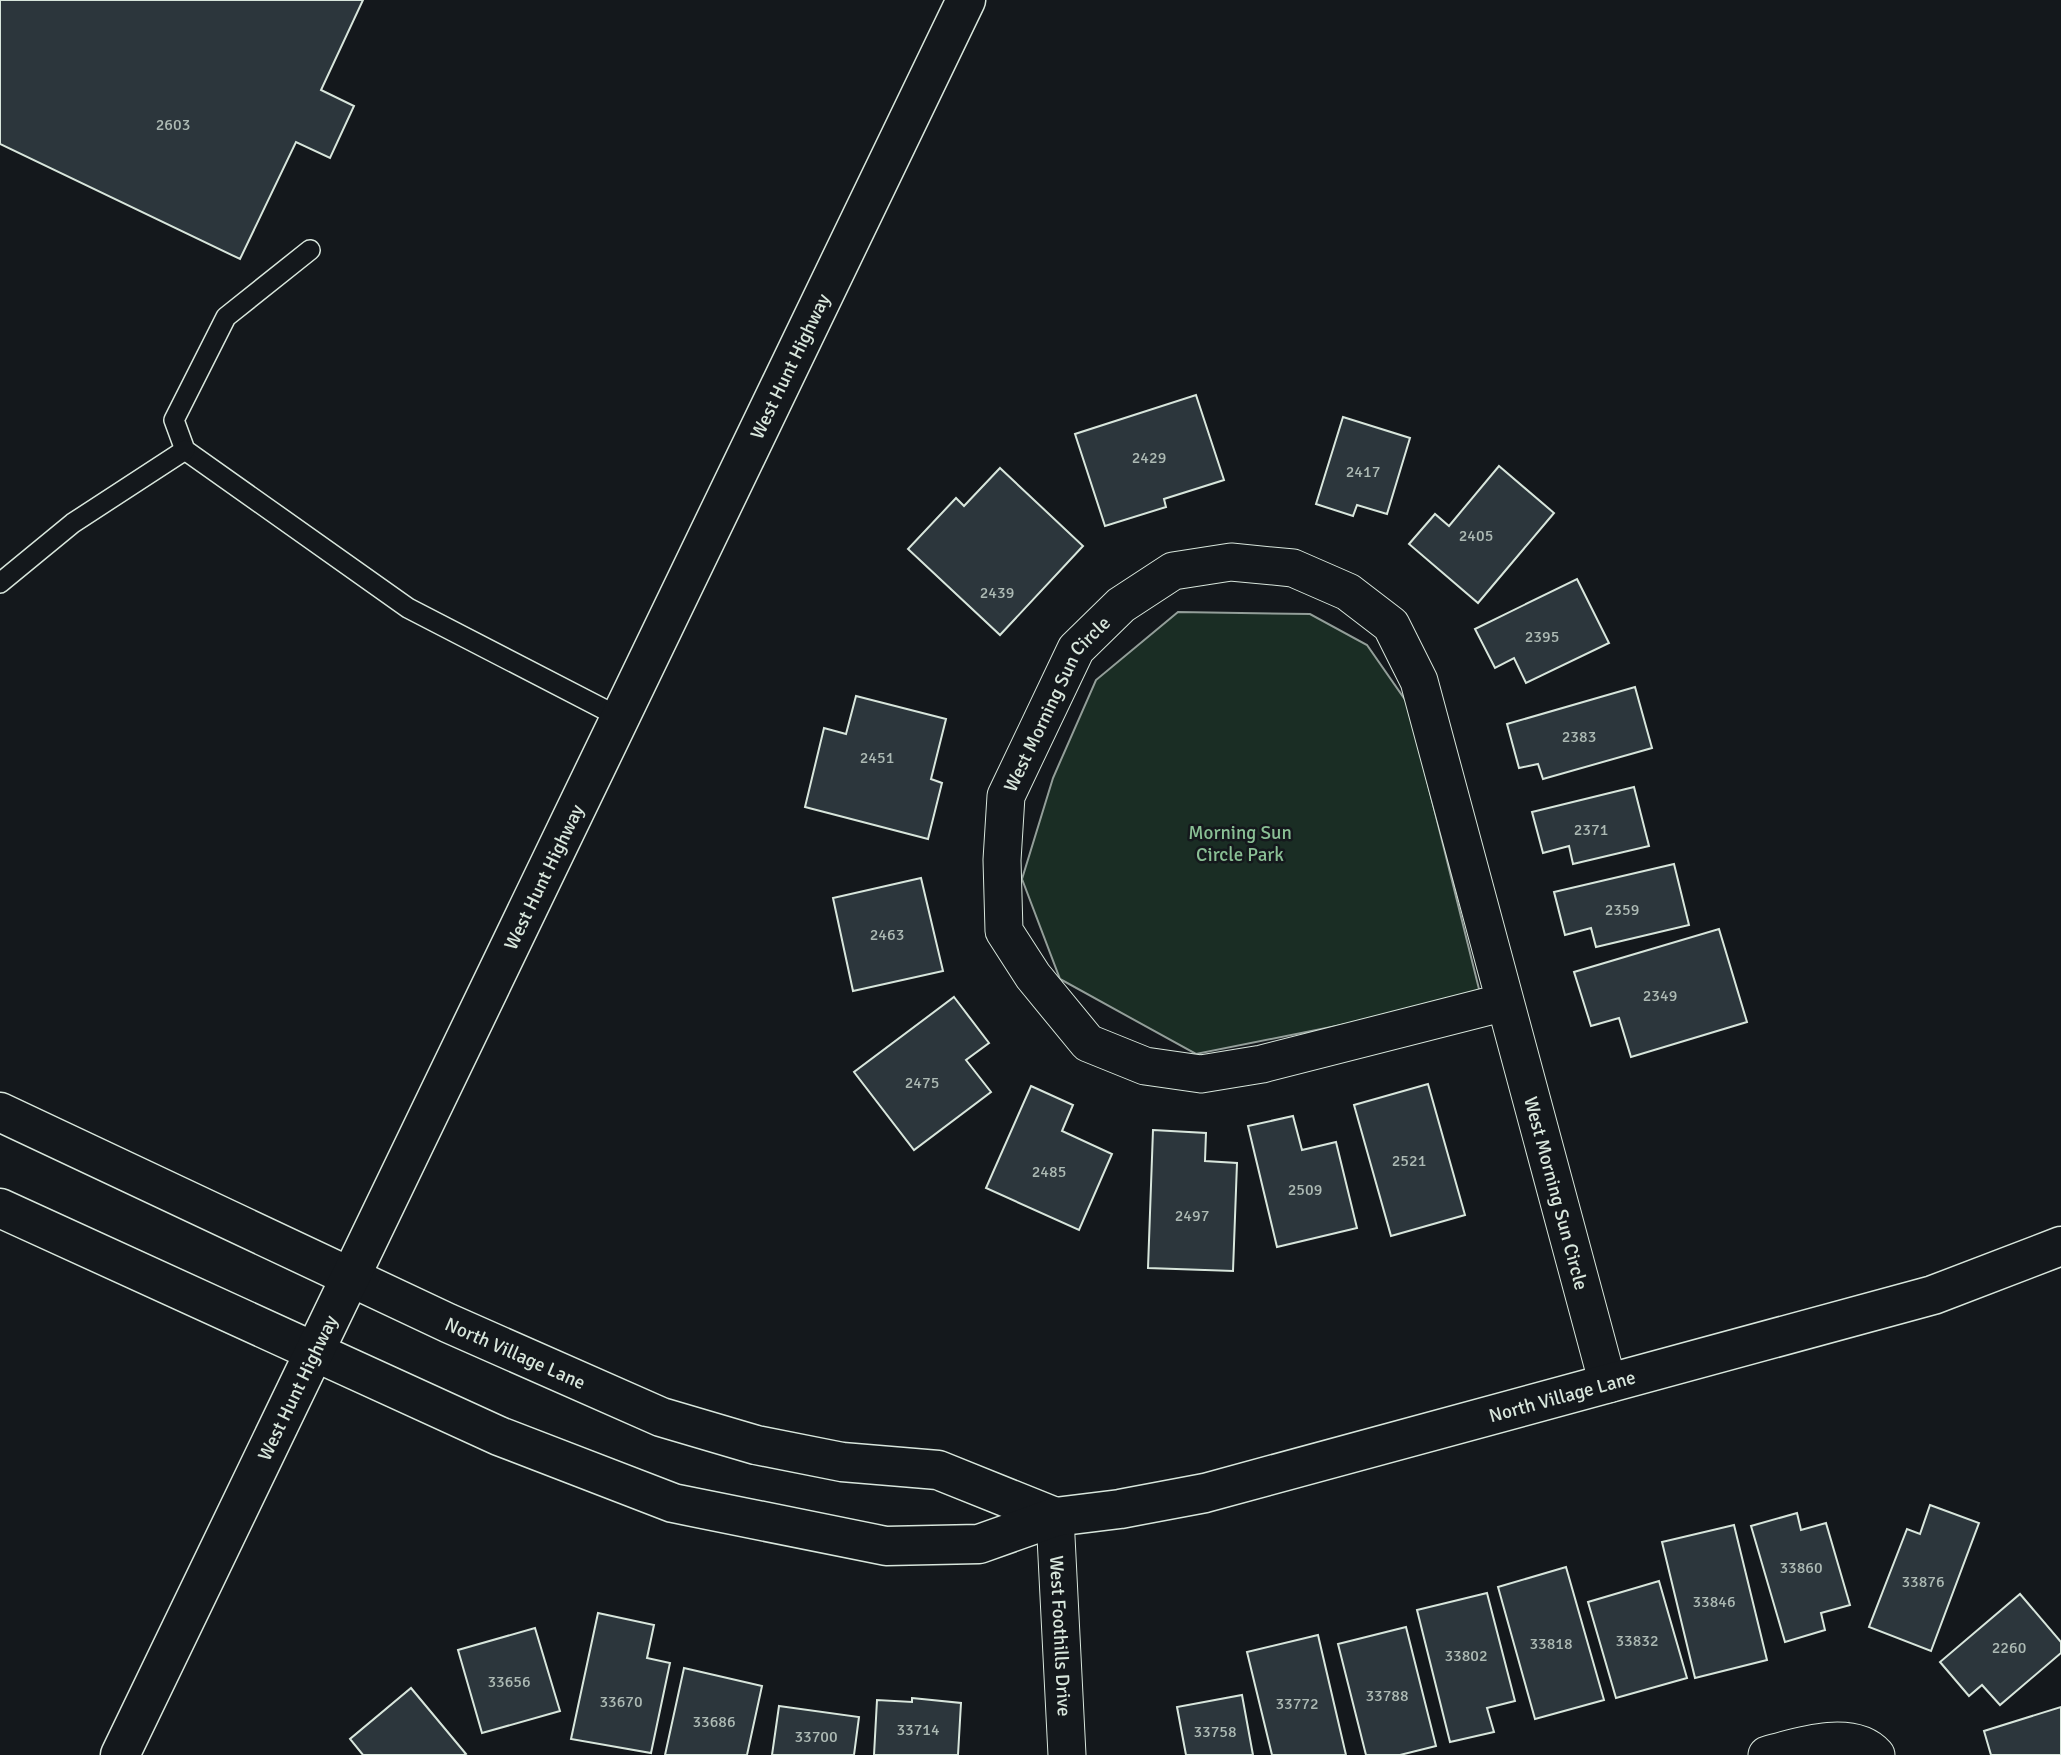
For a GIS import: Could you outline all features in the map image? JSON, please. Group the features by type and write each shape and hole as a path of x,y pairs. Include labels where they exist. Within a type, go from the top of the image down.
{"street":[{"name":"West Hunt Highway","path":"120,1755 966,0"},
{"name":"West Morning Sun Circle","path":"1505,1002 1262,1064 1201,1074 1145,1066 1088,1043 1033,976 1004,931 1002,872 1006,796 1076,649 1121,605 1173,571 1231,562 1293,568 1348,592 1391,625 1419,681 1608,1384"},
{"name":"North Village Lane","path":"0,1112 349,1277 661,1417 756,1445 830,1459 938,1470 1055,1517"},
{"name":"North Village Lane","path":"0,1208 499,1436 673,1503 886,1546 979,1544 1055,1517 1120,1509 1205,1493 1933,1295 2061,1246"},
{"name":"West Foothills Drive","path":"1055,1517 1067,1755"},
{"path":"1767,1755 1826,1740 1870,1747 1876,1755"}],"lane":[{"path":"310,250 226,317 174,420 185,450 408,608 619,717"},
{"path":"0,583 74,523 185,450"}],"green space":[{"name":"Morning Sun Circle Park","path":"1178,612 1310,614 1367,645 1408,704 1481,997 1196,1054 1060,979 1022,879 1053,778 1096,680"}],"building":[{"path":"0,0 363,0 321,90 354,106 330,158 296,142 240,259 0,144"},
{"path":"1196,395 1224,480 1164,499 1166,507 1105,526 1075,434"},
{"path":"1343,417 1410,438 1387,514 1357,505 1353,516 1316,504"},
{"path":"1499,466 1554,513 1478,603 1409,544 1435,514 1449,526"},
{"path":"1000,468 1083,546 1000,635 908,549 956,498 964,506"},
{"path":"1577,579 1609,643 1526,683 1514,658 1495,668 1475,629"},
{"path":"1635,687 1652,748 1543,779 1538,764 1519,768 1507,724"},
{"path":"856,696 946,719 931,779 942,783 928,839 805,807 824,728 846,734"},
{"path":"1634,787 1649,846 1573,864 1569,846 1543,853 1532,812"},
{"path":"1674,864 1689,925 1596,947 1591,928 1565,935 1554,892"},
{"path":"921,878 943,971 853,991 833,898"},
{"path":"1719,929 1747,1022 1631,1057 1619,1018 1591,1026 1574,972"},
{"path":"954,997 989,1043 966,1060 991,1092 914,1150 854,1072"},
{"path":"1428,1084 1465,1215 1391,1236 1354,1105"},
{"path":"1031,1086 1073,1105 1062,1131 1112,1154 1079,1230 986,1188"},
{"path":"1293,1116 1302,1150 1336,1142 1357,1228 1277,1247 1248,1126"},
{"path":"1153,1130 1206,1133 1205,1161 1237,1163 1233,1271 1148,1268"},
{"path":"1930,1505 1979,1523 1931,1651 1869,1627 1907,1529 1920,1534"},
{"path":"1797,1513 1801,1530 1826,1523 1850,1605 1821,1613 1825,1630 1785,1642 1751,1526"},
{"path":"1734,1525 1767,1660 1695,1678 1662,1542"},
{"path":"1566,1567 1604,1700 1535,1719 1498,1587"},
{"path":"1659,1581 1687,1678 1616,1698 1588,1602"},
{"path":"1487,1593 1515,1701 1487,1708 1494,1732 1450,1742 1417,1610"},
{"path":"2020,1594 2061,1642 2061,1653 2000,1705 1982,1685 1969,1696 1940,1662"},
{"path":"598,1613 654,1625 647,1658 670,1663 651,1753 571,1739"},
{"path":"1406,1627 1436,1746 1400,1755 1366,1755 1338,1644"},
{"path":"535,1628 560,1711 482,1733 458,1650"},
{"path":"1318,1635 1346,1755 1272,1755 1247,1652"},
{"path":"684,1668 762,1686 747,1755 665,1755"},
{"path":"411,1688 466,1754 363,1755 350,1739"},
{"path":"1242,1695 1253,1755 1186,1755 1177,1707"},
{"path":"912,1698 961,1703 958,1755 874,1755 877,1700 912,1702"},
{"path":"779,1706 859,1717 854,1755 772,1755"},
{"path":"2061,1707 2061,1755 1991,1755 1984,1731"}]}
